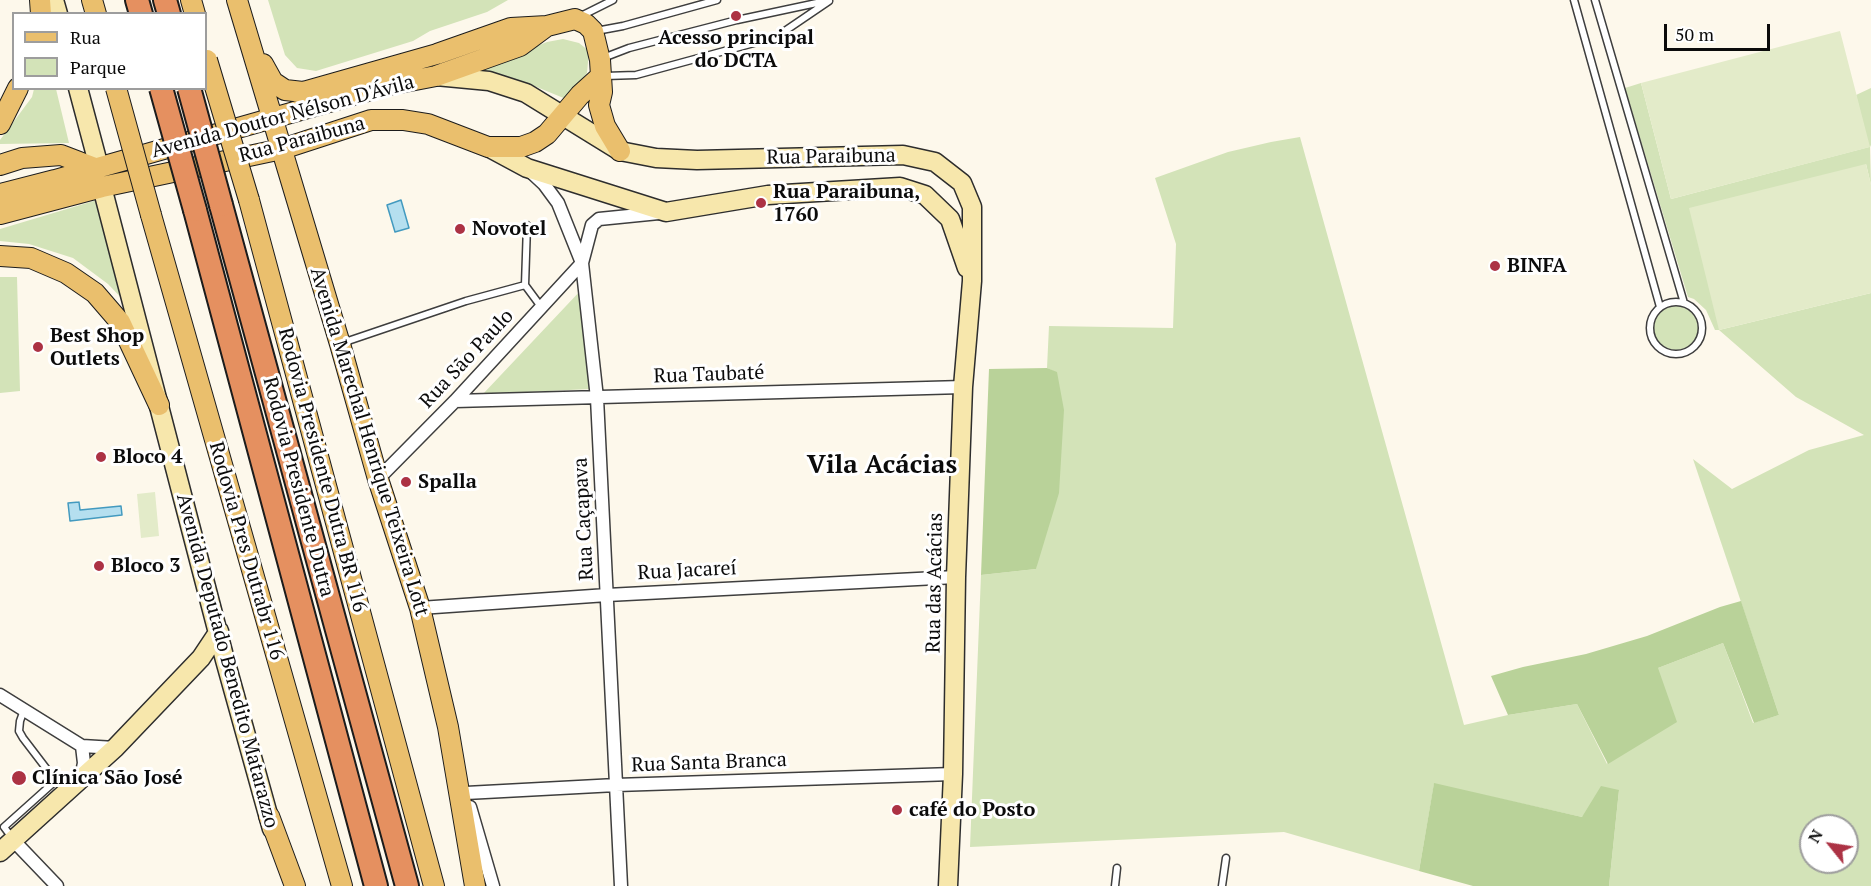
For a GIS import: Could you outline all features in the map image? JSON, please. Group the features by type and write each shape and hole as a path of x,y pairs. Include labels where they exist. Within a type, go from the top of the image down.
{"highway":[{"name":"Rodovia Presidente Dutra","path":"162,90 376,886"},
{"name":"Rodovia Presidente Dutra","path":"190,90 407,886"}],"main road":[{"name":"Avenida Marechal Henrique Teixeira Lott","path":"237,0 378,479 420,608 448,728"},
{"path":"242,21 273,82 285,90 303,92 437,54 511,28 547,26 575,19 586,24 593,31 601,68 602,92 599,105 605,126 620,151"},
{"path":"436,76 520,46 547,26"},
{"name":"Rodovia Presidente Dutra BR 116","path":"207,60 249,200 434,886"},
{"path":"488,147 521,147 547,134 601,68"},
{"name":"Avenida Doutor Nélson D'Ávila","path":"0,194 389,85 436,76 489,81 526,93 564,115"},
{"path":"0,124 17,90"},
{"name":"Avenida Deputado Benedito Matarazzo","path":"78,90 225,660 287,886"},
{"name":"Rodovia Pres Dutrabr 116","path":"117,90 342,886"},
{"name":"Rua Paraibuna","path":"564,115 620,151 656,158 697,160 903,155 935,162 962,183 972,207 972,281"},
{"name":"Rua Paraibuna","path":"0,214 102,187 282,149 371,120 403,120 428,124 488,147 527,168 666,212 768,195 900,187 925,195 950,219 972,281"},
{"path":"0,165 22,158 61,155 97,167"},
{"path":"0,256 31,258 66,273 95,293 120,322 159,405"},
{"name":"Rua das Acácias","path":"948,886 963,387 972,281"},
{"path":"7,846 115,748 201,658 219,631"},
{"path":"201,658 209,661 225,660"},
{"path":"448,728 475,886"},
{"path":"269,816 295,886"}],"street":[{"name":"Rua Caçapava","path":"527,168 544,184 558,203 582,263 597,398 621,886"},
{"name":"Rua Paraibuna","path":"582,263 592,225 599,219 666,212"},
{"name":"Rua São Paulo","path":"378,479 455,401 582,263"},
{"name":"Rua Taubaté","path":"455,401 963,387"},
{"name":"Rua Jacareí","path":"420,608 607,595 956,577"},
{"path":"0,695 82,746 115,748"},
{"name":"Avenida Marechal Henrique Teixeira Lott","path":"448,728 493,886"},
{"path":"81,778 84,763 82,746"},
{"name":"Rua Santa Branca","path":"466,793 616,785 953,774"},
{"path":"7,846 57,886"}],"lane":[{"path":"575,19 613,0"},
{"path":"593,31 623,26 717,0"},
{"path":"601,68 636,75 776,36 830,0"},
{"path":"601,68 629,48 737,20 830,0"},
{"path":"1574,0 1660,307"},
{"path":"1595,0 1684,303"},
{"path":"527,225 525,285 542,308"},
{"path":"340,344 466,301 525,285"},
{"path":"1676,302 1684,303 1697,312 1702,329 1697,344 1691,350 1675,355 1659,349 1651,337 1650,323 1660,307 1676,302"},
{"path":"7,846 4,827 53,781 52,776 19,731 25,709"},
{"path":"1222,886 1226,858"},
{"path":"1115,886 1117,868"}],"green space":[{"path":"268,0 508,0 487,12 430,31 413,41 316,71 297,68 285,55"},
{"path":"1840,31 1870,147 1671,199 1641,83"},
{"path":"563,39 579,43 589,51 587,73 566,99 527,83 472,72 547,42"},
{"path":"1641,83 1671,199 1869,147 1856,95 1871,88 1871,185 1866,164 1719,330 1715,330 1706,310 1694,299 1688,297 1625,88"},
{"path":"34,90 56,90 69,143 0,144 0,140 32,97"},
{"path":"1300,137 1464,725 1577,704 1607,764 1658,668 1723,643 1753,723 1779,715 1693,459 1732,489 1809,450 1864,435 1796,397 1719,330 1871,293 1871,886 1609,886 1619,790 1582,817 1434,784 1419,871 1284,832 970,847 981,575 1036,569 1057,373 1047,368 1049,326 1173,328 1176,244 1155,178 1228,152"},
{"path":"1866,164 1871,185 1871,293 1719,330 1689,208"},
{"path":"97,200 128,305 108,284 73,258 29,244 0,241 0,229"},
{"path":"0,277 17,277 20,391 0,393"},
{"path":"582,289 590,389 483,394"},
{"path":"1676,306 1692,312 1698,328 1692,344 1676,350 1660,344 1654,328 1660,312"},
{"path":"1047,368 1057,372 1064,410 1059,493 1036,569 981,575 989,369"},
{"path":"155,492 159,536 141,538 137,494"},
{"path":"1741,601 1779,715 1754,723 1723,643 1658,668 1677,722 1608,764 1577,704 1508,715 1491,676 1586,654 1647,636"},
{"path":"1434,783 1582,817 1601,786 1619,790 1609,886 1473,886 1419,871"}],"water":[{"path":"401,200 409,228 395,232 387,205"},
{"path":"79,502 80,510 121,506 122,515 70,521 68,503"}],"place":[{"name":"Acesso principal do DCTA","path":"736,16"},
{"name":"Rua Paraibuna, 1760","path":"761,203"},
{"name":"Novotel","path":"460,229"},
{"name":"BINFA","path":"1495,266"},
{"name":"Best Shop Outlets","path":"38,347"},
{"name":"Bloco 4","path":"101,457"},
{"name":"Spalla","path":"406,482"},
{"name":"Bloco 3","path":"99,566"},
{"name":"Clínica São José","path":"19,778"},
{"name":"café do Posto","path":"897,810"}],"district":[{"name":"Vila Acácias","path":"882,466"}]}
